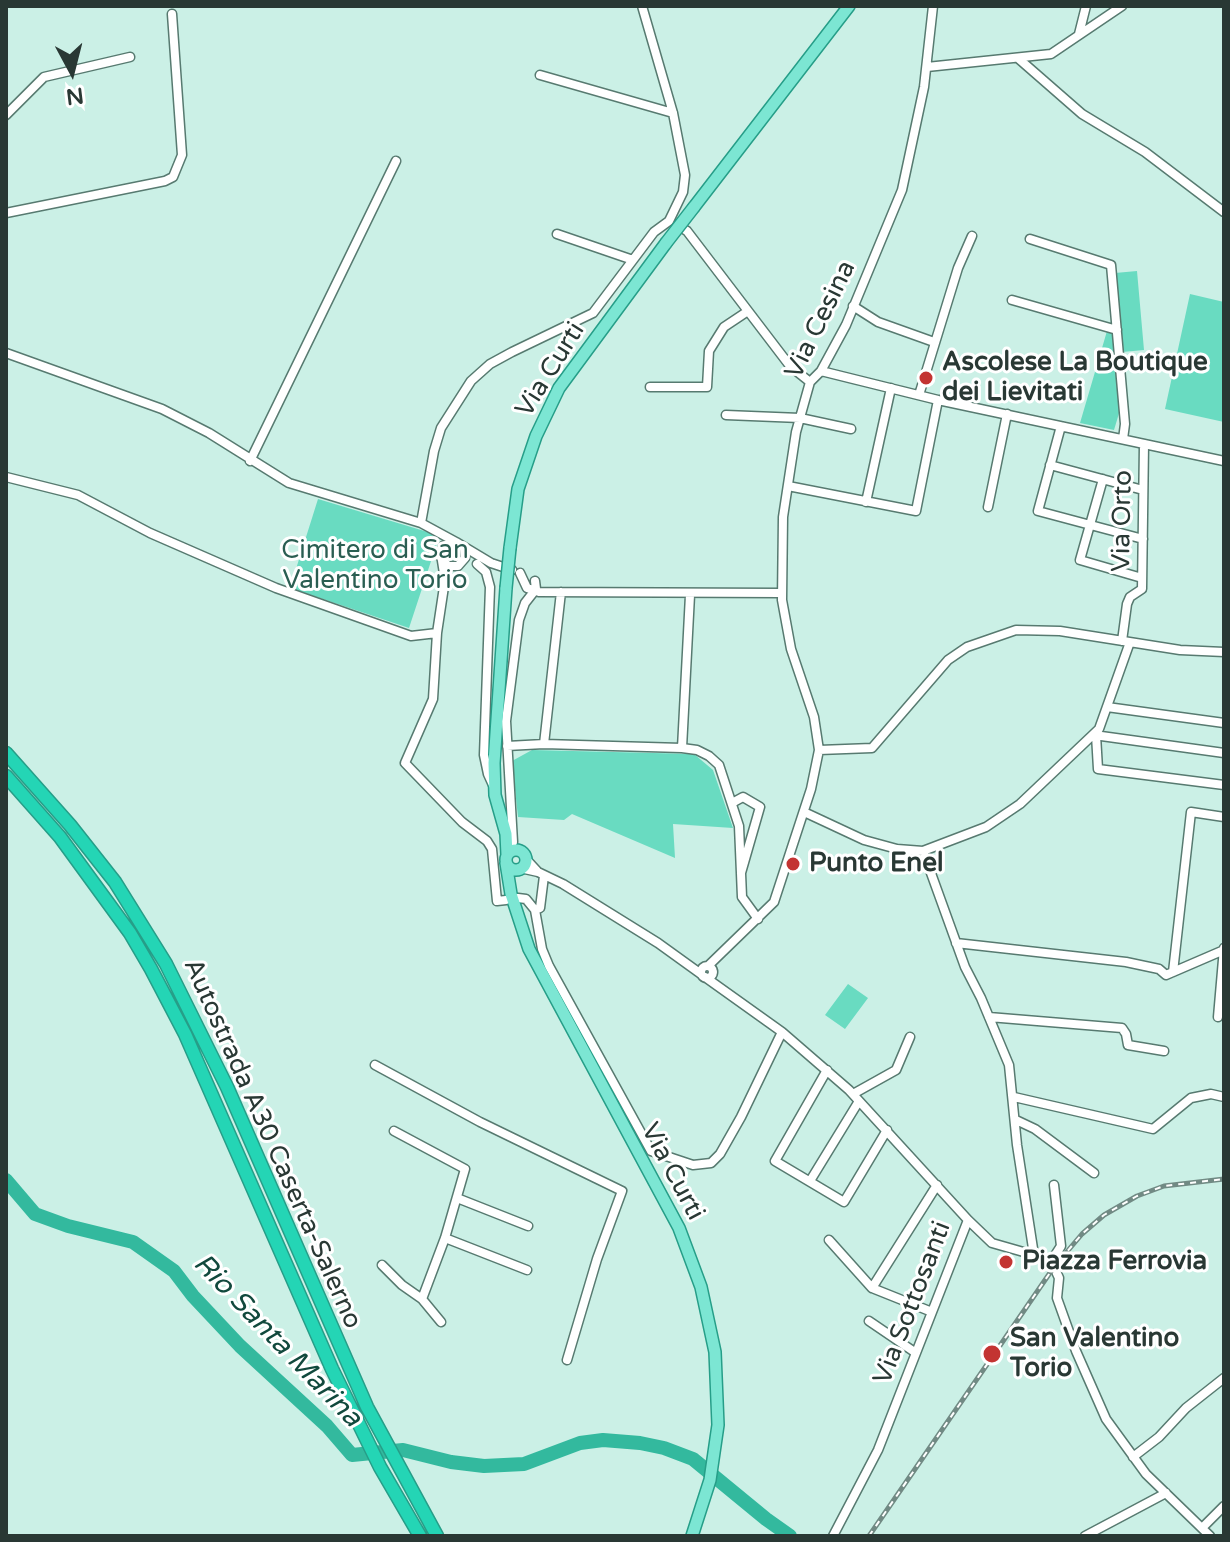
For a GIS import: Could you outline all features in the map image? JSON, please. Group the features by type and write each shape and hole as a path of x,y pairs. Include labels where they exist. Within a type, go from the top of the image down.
{"highway":[{"name":"Autostrada A30 Caserta-Salerno","path":"6,753 70,825 115,882 166,964 227,1087 346,1361 394,1460 437,1536"},
{"name":"Autostrada A30 Caserta-Salerno","path":"6,776 60,837 130,933 151,969 185,1034 332,1369 380,1467 420,1536"}],"main road":[{"name":"Via Curti","path":"692,1536 706,1499 718,1425 715,1352 701,1287 679,1228 529,949 509,885 514,855 496,805 494,787 495,730 510,548 518,489 536,436 559,388 666,243 849,6"}],"street":[{"path":"421,523 441,428 471,381 490,364 593,313 654,232 669,221 683,192 685,175 673,113 642,6"},
{"name":"Via Cesina","path":"819,750 814,717 791,649 782,593 783,517 800,418 810,382 821,371 853,306 902,190 927,67 933,6"},
{"path":"1079,34 1086,6"},
{"path":"927,67 1051,54 1122,6"},
{"path":"6,213 173,177 182,151 172,14"},
{"path":"6,115 44,77 130,57"},
{"path":"1019,59 1082,114 1145,152 1224,212"},
{"path":"540,75 673,113"},
{"path":"250,461 396,161"},
{"path":"669,221 687,231 790,366 810,382"},
{"path":"557,234 633,260"},
{"path":"919,395 958,268 972,236"},
{"path":"1030,239 1111,265 1125,424 1123,439"},
{"path":"1012,300 1117,330"},
{"path":"853,306 878,322 934,342"},
{"path":"650,387 707,387 709,351 724,327 748,311"},
{"path":"6,353 162,409 209,433 289,483 421,523 491,563 558,591"},
{"path":"821,371 938,400 1224,461"},
{"path":"866,502 891,388"},
{"path":"788,486 916,511 938,400"},
{"path":"988,507 1007,414"},
{"path":"726,415 800,418 851,429"},
{"path":"1061,426 1038,511 1143,539"},
{"name":"Via Orto","path":"1094,735 1107,707 1126,641 1127,604 1130,597 1142,589 1144,444"},
{"path":"1050,465 1143,490"},
{"path":"6,477 78,495 150,533 276,588 411,636 437,633"},
{"path":"1103,479 1080,560 1142,578"},
{"path":"438,531 445,580 437,633 433,699 405,763 462,822 487,841 492,849 497,901 506,900"},
{"path":"441,548 446,543 460,545"},
{"path":"445,580 466,555 460,545"},
{"path":"442,561 457,566 491,563"},
{"path":"477,564 486,572 490,587 484,755 494,787"},
{"path":"520,573 527,588 535,592 782,593"},
{"path":"514,855 506,721 516,634 525,603 535,592 535,581"},
{"path":"544,744 558,591"},
{"path":"682,748 690,595"},
{"path":"707,972 774,902 804,812 819,750 872,748 948,660 967,647 1016,630 1060,631 1180,650 1224,652"},
{"path":"1107,707 1224,723"},
{"path":"804,812 878,845 923,851 986,827 1020,804 1094,735"},
{"path":"1094,735 1224,753"},
{"path":"1094,735 1098,769 1224,785"},
{"path":"507,746 544,744 682,748 709,756 719,765 739,826 742,897 758,919"},
{"path":"732,803 743,797 760,807 740,877"},
{"path":"1173,972 1191,812 1224,817"},
{"path":"923,851 956,943 1009,1065 1034,1255"},
{"name":"Via Sottosanti","path":"514,855 707,972 719,987 782,1032 856,1098 968,1220 878,1450 833,1536"},
{"path":"535,910 542,902 541,874"},
{"path":"518,898 526,899 535,910 542,949 549,966 651,1151 693,1165 711,1163 720,1154 734,1129 782,1032"},
{"path":"956,943 1126,962 1159,969 1166,975 1224,949 1218,1017"},
{"path":"989,1017 1122,1028 1128,1045 1164,1051"},
{"path":"810,1181 856,1098 896,1070 910,1037"},
{"path":"375,1065 480,1122 622,1191 597,1259 567,1360"},
{"path":"827,1070 775,1161 844,1202 887,1130"},
{"path":"1014,1097 1153,1129 1191,1098 1211,1094 1224,1097"},
{"path":"1016,1120 1035,1129 1094,1173"},
{"path":"394,1131 465,1169 445,1238 422,1299"},
{"path":"872,1288 937,1185"},
{"path":"1052,1265 1061,1246 1054,1185"},
{"path":"457,1198 528,1226"},
{"path":"968,1220 992,1243 1034,1255 1052,1265 1059,1278 1057,1298 1106,1419 1146,1474 1210,1536"},
{"path":"445,1238 527,1270"},
{"path":"829,1240 872,1288 932,1312"},
{"path":"382,1265 422,1299 441,1322"},
{"path":"869,1321 916,1353"},
{"path":"1133,1457 1224,1378"},
{"path":"1085,1536 1166,1493"},
{"path":"1202,1528 1224,1506"}],"green space":[{"path":"1137,271 1144,350 1122,352 1115,273"},
{"path":"1190,294 1224,302 1224,422 1165,409"},
{"path":"1107,331 1115,333 1120,410 1114,430 1080,423"},
{"name":"Cimitero di San Valentino Torio","path":"318,499 431,533 437,543 409,628 290,588"},
{"path":"532,750 694,754 713,770 733,828 673,824 675,858 572,814 564,820 518,817 512,761"},
{"path":"848,984 868,998 845,1029 825,1015"}],"waterway":[{"name":"Rio Santa Marina","path":"6,1180 35,1214 68,1226 133,1242 174,1271 240,1346 327,1426 352,1455 403,1450 451,1462 484,1466 524,1464 580,1443 603,1440 640,1443 693,1459 790,1536"}],"railway":[{"path":"869,1536 1054,1267 1082,1234 1104,1215 1137,1196 1164,1186 1224,1179"}],"place":[{"name":"Ascolese La Boutique dei Lievitati","path":"926,378"},
{"name":"Punto Enel","path":"793,864"},
{"name":"Piazza Ferrovia","path":"1006,1262"},
{"name":"San Valentino Torio","path":"992,1354"}]}
